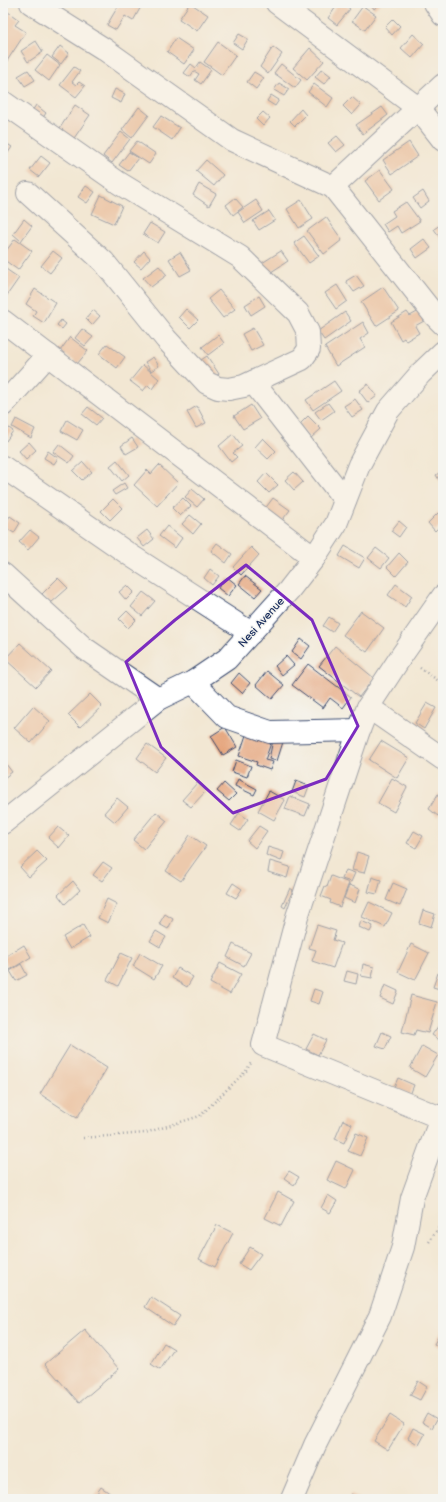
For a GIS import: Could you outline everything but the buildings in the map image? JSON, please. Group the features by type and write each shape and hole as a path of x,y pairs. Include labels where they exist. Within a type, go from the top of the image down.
{"street":[{"path":"31,3 104,50 232,140 333,187 435,316 443,324"},
{"path":"278,3 418,108 443,140"},
{"path":"436,3 443,15"},
{"path":"333,187 443,85"},
{"path":"3,102 119,183 240,257 298,313 308,332 309,349 302,359 244,386 229,389 218,388 207,384 166,339 104,262 28,193"},
{"path":"3,321 314,558"},
{"name":"Nesi Avenue","path":"3,824 158,699 193,682 227,659 289,590 314,558 336,524 359,465 388,411 421,373 443,352"},
{"path":"3,405 48,355"},
{"path":"253,382 345,500"},
{"path":"3,467 133,557 251,633"},
{"path":"3,574 84,648 158,699"},
{"path":"292,1499 315,1445 380,1316 403,1247 412,1198 442,1116 263,1045 297,918 368,707 443,596"},
{"path":"193,682 228,717 270,732 359,730"},
{"path":"368,707 443,758"}],"path":[{"path":"83,1138 145,1133 200,1116 246,1071 263,1045"}],"highlighted area":[{"path":"246,565 312,620 358,726 326,779 233,813 161,747 126,662 175,620"}]}
